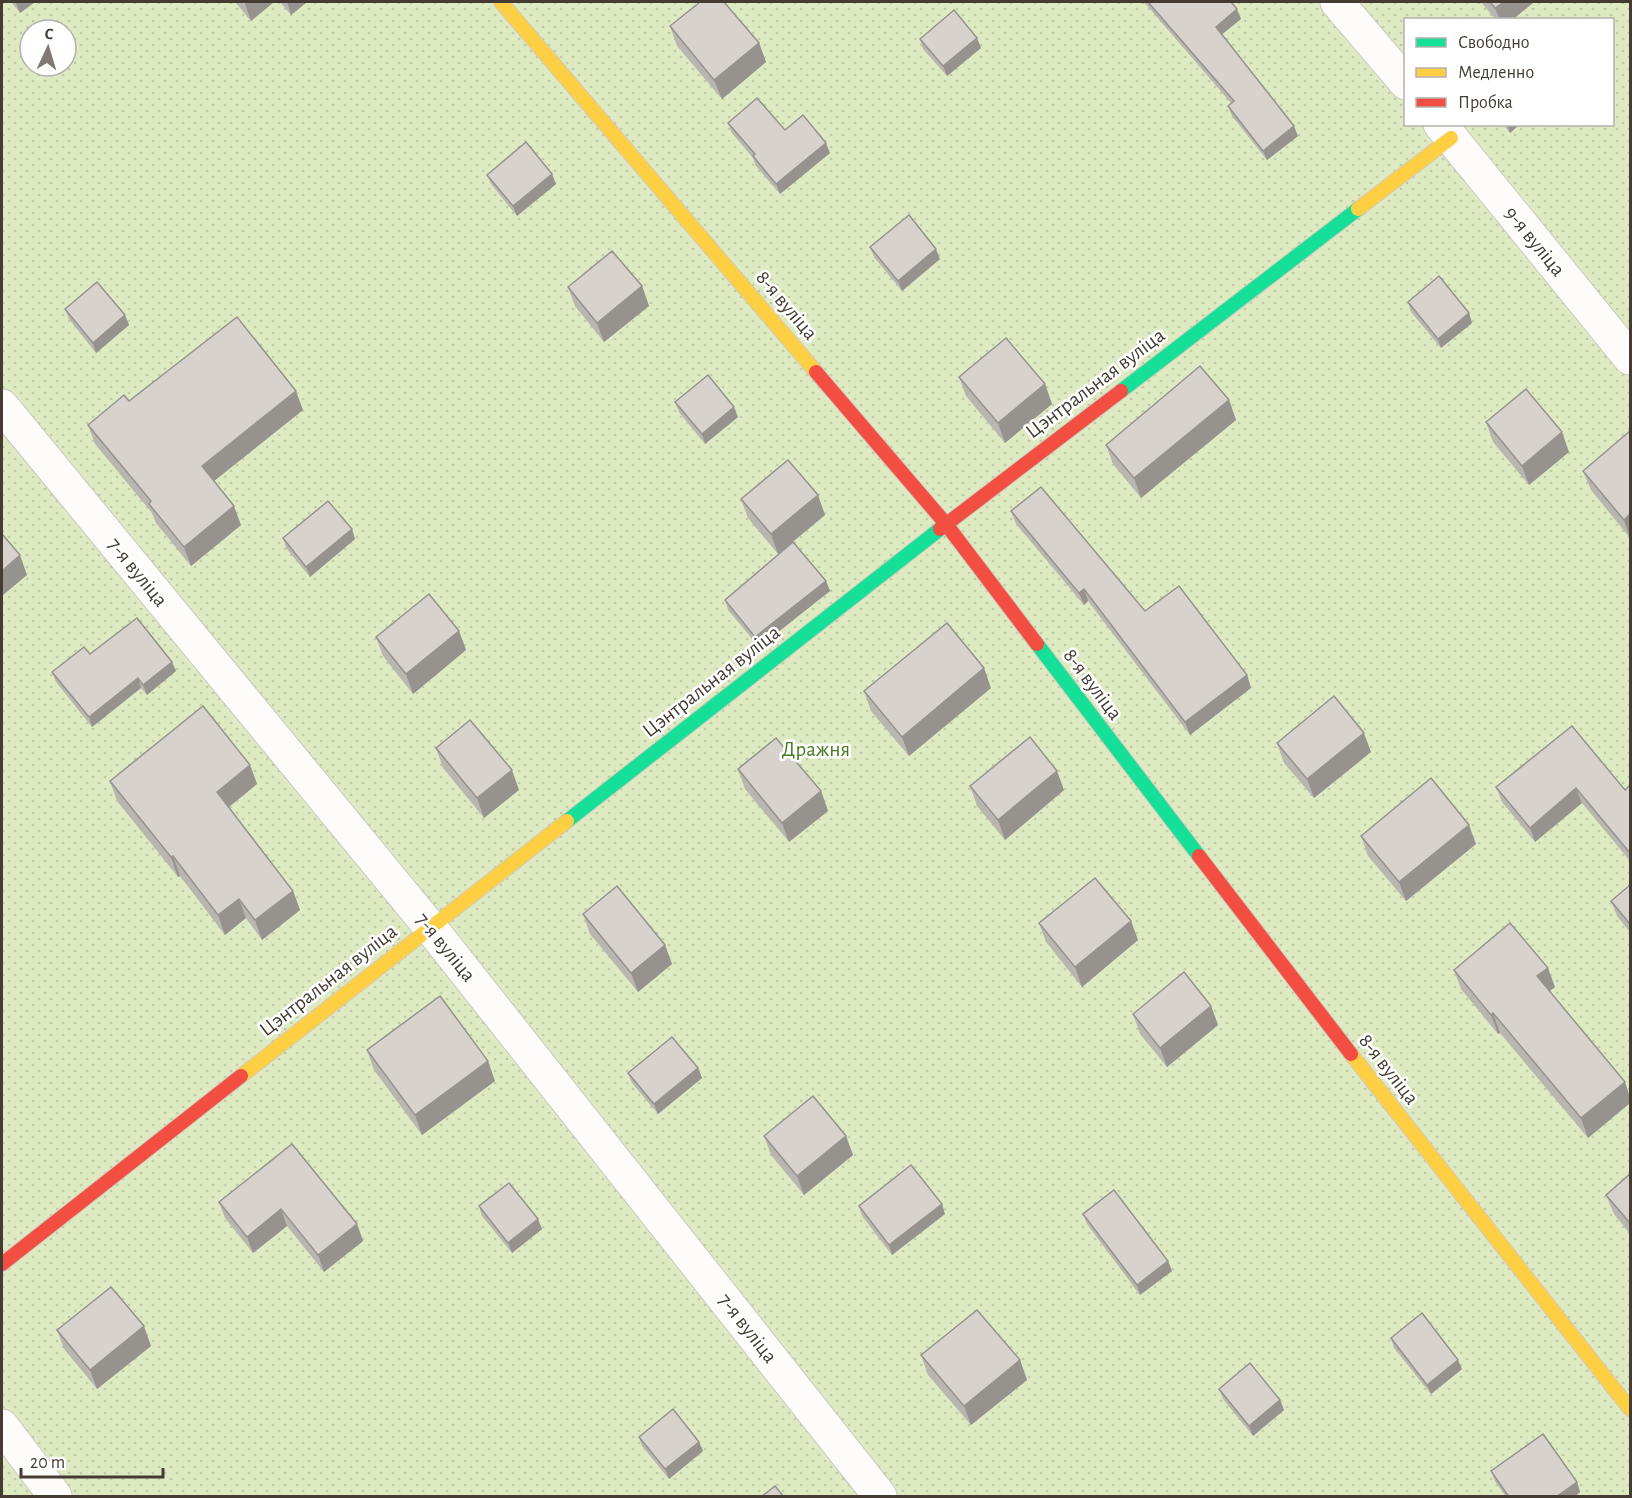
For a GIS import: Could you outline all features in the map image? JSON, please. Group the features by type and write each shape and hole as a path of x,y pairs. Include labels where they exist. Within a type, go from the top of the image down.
{"street":[{"name":"8-я вуліца","path":"501,2 946,524 1355,1060 1630,1409"},
{"path":"1337,2 1404,81"},
{"name":"Цэнтральная вуліца","path":"2,1264 1446,131"},
{"name":"9-я вуліца","path":"1446,131 1630,358"},
{"name":"7-я вуліца","path":"2,406 430,927 880,1497"},
{"path":"2,1426 55,1497"}],"green space":[{"name":"Дражня","path":"2,2 1630,2 1630,1496 2,1496"}],"building":[{"path":"700,2 724,2 759,43 714,80 670,26"},
{"path":"1148,2 1231,2 1237,9 1216,27 1294,126 1263,151 1228,106 1234,101"},
{"path":"1490,2 1504,2 1495,8"},
{"path":"954,10 977,38 943,66 920,39"},
{"path":"757,98 785,130 803,115 826,143 776,184 753,156 755,154 728,123"},
{"path":"526,142 552,174 513,206 487,175"},
{"path":"909,215 936,249 898,281 870,247"},
{"path":"612,251 642,286 597,323 568,287"},
{"path":"1439,276 1469,313 1438,339 1408,302"},
{"path":"97,282 125,315 93,343 65,309"},
{"path":"237,317 296,391 202,466 234,506 184,547 149,504 151,501 88,425 124,395 129,401"},
{"path":"1006,338 1045,384 998,423 959,377"},
{"path":"1200,366 1229,400 1134,478 1106,445"},
{"path":"708,375 734,407 702,434 675,402"},
{"path":"1526,389 1562,432 1522,466 1486,422"},
{"path":"1630,431 1630,514 1624,520 1583,471"},
{"path":"788,460 818,495 771,534 741,499"},
{"path":"1041,487 1145,611 1179,586 1247,675 1185,722 1084,589 1079,593 1011,511"},
{"path":"328,501 352,529 306,567 283,538"},
{"path":"2,534 20,555 2,571"},
{"path":"793,542 826,581 755,637 725,600"},
{"path":"429,594 459,631 406,674 376,637"},
{"path":"137,618 172,662 143,685 138,678 89,717 52,672 84,647 90,654"},
{"path":"947,623 984,668 902,737 864,691"},
{"path":"1334,696 1364,733 1307,779 1277,743"},
{"path":"203,706 250,765 217,792 293,891 255,920 239,899 218,915 173,856 171,857 110,781"},
{"path":"470,720 512,770 477,798 436,748"},
{"path":"1572,726 1625,790 1630,785 1630,853 1576,788 1530,828 1496,787"},
{"path":"1030,737 1057,771 998,820 970,786"},
{"path":"776,738 821,791 782,823 738,769"},
{"path":"1431,778 1469,825 1399,882 1361,836"},
{"path":"1095,878 1131,921 1075,967 1039,923"},
{"path":"1630,885 1630,924 1611,901"},
{"path":"617,886 665,945 631,973 583,914"},
{"path":"1510,923 1548,968 1537,976 1625,1082 1581,1118 1454,970"},
{"path":"1184,972 1211,1006 1160,1048 1133,1014"},
{"path":"440,996 488,1061 415,1115 367,1050"},
{"path":"672,1037 698,1068 654,1104 628,1073"},
{"path":"813,1096 846,1136 797,1176 764,1136"},
{"path":"292,1144 357,1224 318,1255 281,1209 247,1237 219,1202"},
{"path":"911,1165 942,1204 889,1245 859,1206"},
{"path":"1630,1174 1630,1223 1606,1195"},
{"path":"509,1183 538,1219 508,1243 479,1206"},
{"path":"1114,1190 1168,1261 1137,1285 1083,1214"},
{"path":"111,1287 144,1326 90,1370 57,1330"},
{"path":"977,1310 1020,1360 964,1406 921,1355"},
{"path":"1422,1313 1458,1360 1427,1385 1391,1338"},
{"path":"1250,1363 1280,1400 1249,1426 1219,1389"},
{"path":"673,1409 699,1442 665,1469 639,1437"},
{"path":"1543,1434 1577,1482 1556,1497 1509,1497 1491,1471"},
{"path":"775,1486 784,1497 761,1497"}],"traffic: fast":[{"path":"1121,391 1358,209"},
{"path":"567,821 940,529"},
{"path":"1037,644 1199,856"}],"traffic: slow":[{"path":"501,2 816,372"},
{"path":"1358,209 1451,138"},
{"path":"241,1076 567,821"},
{"path":"1351,1054 1630,1409"}],"traffic: jam":[{"path":"816,372 946,524 1037,644"},
{"path":"940,529 1121,391"},
{"path":"1199,856 1351,1054"},
{"path":"2,1264 241,1076"}]}
